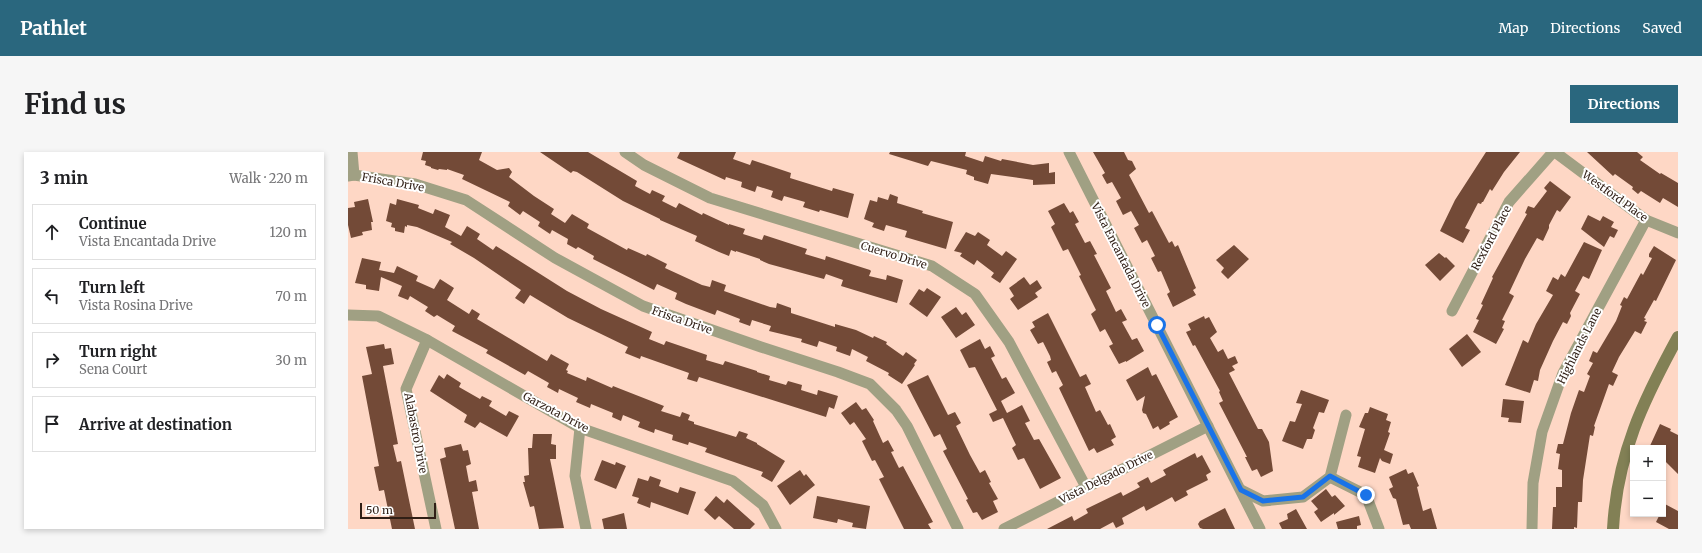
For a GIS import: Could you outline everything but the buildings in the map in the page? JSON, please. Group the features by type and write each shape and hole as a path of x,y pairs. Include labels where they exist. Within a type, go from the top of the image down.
{"street":[{"path":"351,175 352,152"},
{"name":"Cuervo Drive","path":"625,152 644,166 710,198 932,266 975,294 1009,342 1086,487"},
{"name":"Vista Encantada Drive","path":"1070,152 1260,529"},
{"name":"Westford Place","path":"1554,152 1646,220 1678,234"},
{"name":"Rexford Place","path":"1452,311 1509,202 1554,152"},
{"name":"Frisca Drive","path":"351,175 415,184 466,200 555,258 643,306 870,384 896,410 907,426 958,529"},
{"name":"Highlands Lane","path":"1532,529 1533,483 1542,432 1563,373 1646,220"},
{"name":"Garzota Drive","path":"348,315 378,316 427,340 580,428 733,481 763,505 776,529"},
{"path":"1613,529 1614,506 1622,466 1636,420 1652,385 1678,337"},
{"name":"Alabastro Drive","path":"427,340 406,389 436,529"},
{"path":"1241,490 1263,501 1303,497 1330,476 1346,415"},
{"name":"Vista Delgado Drive","path":"1004,529 1208,426"},
{"path":"580,428 574,476 586,529"},
{"path":"1330,476 1366,495 1379,529"}],"route":[{"path":"1157,325 1241,490 1263,501 1303,497 1330,476 1366,495"}]}
